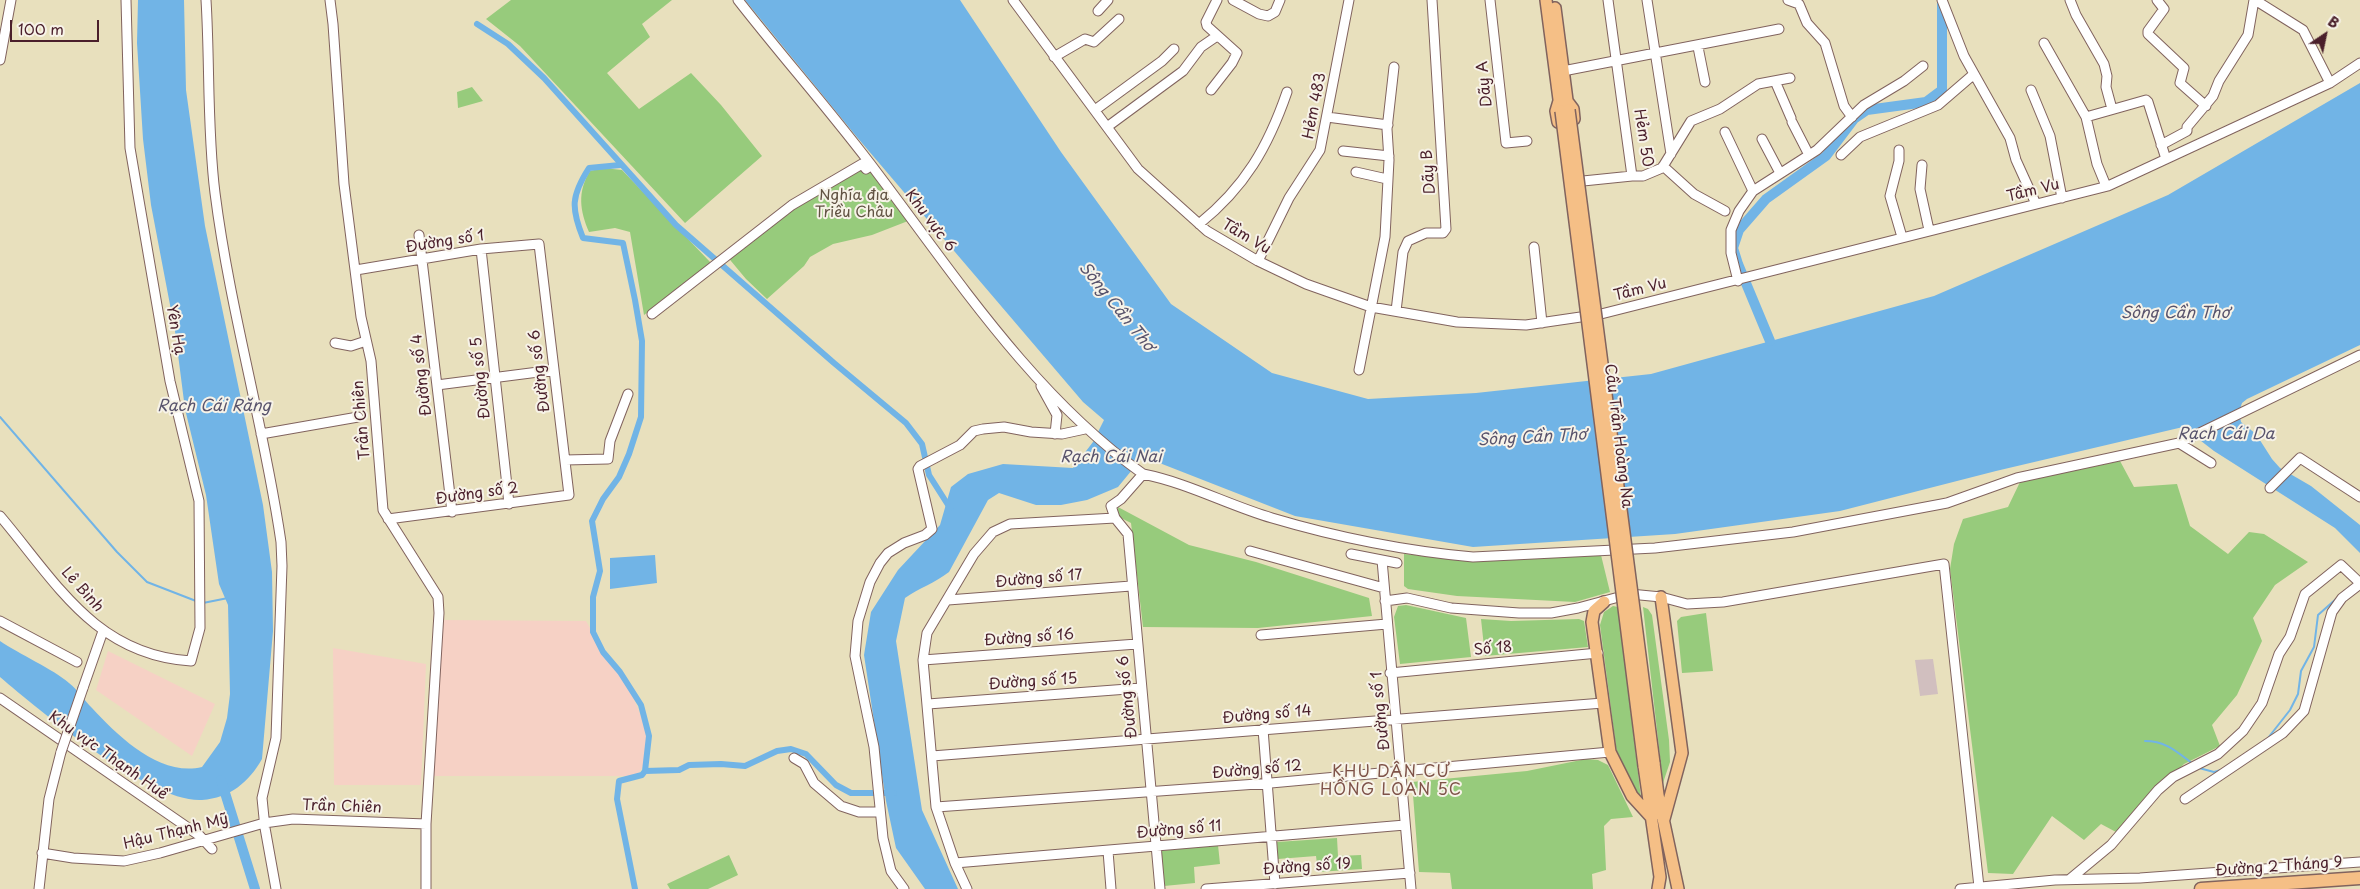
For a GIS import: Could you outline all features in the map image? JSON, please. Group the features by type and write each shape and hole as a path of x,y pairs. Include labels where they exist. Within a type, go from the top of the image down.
{"highway":[{"name":"Đường 2 Tháng 9","path":"2201,889 2360,878"}],"main road":[{"path":"1546,0 1564,106"},
{"path":"1554,0 1563,71 1564,106"},
{"path":"1564,106 1572,109 1601,314"},
{"path":"1564,106 1556,111 1585,317"},
{"name":"Cầu Trần Hoàng Na","path":"1564,106 1649,764 1658,819"},
{"path":"1658,889 1660,877 1658,819 1682,753 1661,597"},
{"path":"1604,602 1594,611 1592,622 1598,653 1610,752 1632,796 1658,819 1678,889"}],"street":[{"path":"0,60 10,0"},
{"name":"Yên Hạ","path":"126,0 130,148 170,380 199,501 200,628 191,661"},
{"path":"206,0 215,192 234,311 275,500 282,566 276,738 262,798 260,824 276,889"},
{"name":"Trần Chiên","path":"330,0 334,24 344,184 370,361 383,510 438,597 439,613 426,824 426,889"},
{"name":"Khu vực 6","path":"738,0 871,166 981,310 1036,377 1088,431 1139,472"},
{"name":"Tầm Vu","path":"1013,0 1138,169 1199,224 1258,261 1306,284 1371,307 1457,322 1526,325 1601,314 1738,281 1929,230 2106,186 2330,83 2360,63"},
{"path":"1098,11 1108,0"},
{"path":"1211,90 1237,53 1208,28 1206,22 1217,0"},
{"path":"1233,0 1265,16 1272,16 1280,0"},
{"name":"Hẻm 483","path":"1258,261 1289,198 1320,150 1349,0"},
{"name":"Dãy B","path":"1396,311 1403,252 1408,241 1426,233 1443,233 1446,229 1432,0"},
{"name":"Dãy A","path":"1490,0 1506,143 1527,141"},
{"name":"Hẻm 50","path":"1608,0 1618,62 1632,176 1643,176 1663,166 1691,121 1720,109 1758,84 1790,78"},
{"name":"Hẻm 50","path":"1648,0 1671,155"},
{"path":"1788,0 1799,4 1807,23 1825,43 1844,106 1852,117"},
{"path":"2070,0 2076,15 2104,64 2106,87 2112,110"},
{"path":"2158,0 2164,9 2148,31 2148,34 2184,68 2180,83 2206,106"},
{"path":"2162,145 2187,131 2187,127 2206,106 2248,35 2254,0 2303,30 2316,51 2330,83"},
{"path":"1946,1 1964,56 2010,138 2016,160 2036,204"},
{"path":"1054,57 1085,39 1094,42 1120,19"},
{"path":"1563,71 1618,62 1779,29"},
{"path":"1107,127 1182,71 1201,47 1217,36"},
{"path":"2044,43 2086,118 2097,164 2106,186"},
{"path":"1698,46 1706,82"},
{"path":"1095,110 1162,62 1174,49"},
{"path":"1738,281 1731,253 1731,230 1739,211 1753,191 1809,155 1833,137 1864,105 1904,81 1924,66"},
{"path":"1359,370 1385,237 1389,156 1388,125 1394,67"},
{"path":"1841,155 1860,137 1938,105 1974,74"},
{"path":"1775,81 1791,120 1809,155"},
{"path":"2032,90 2050,136 2062,198"},
{"path":"1199,224 1232,194 1258,159 1271,136 1287,92"},
{"path":"2086,118 2146,100 2166,159"},
{"path":"1326,117 1388,125"},
{"path":"1725,132 1753,191"},
{"path":"1762,139 1780,173"},
{"path":"1899,150 1899,160 1890,196 1902,237"},
{"path":"1343,151 1389,156"},
{"path":"652,314 798,202 862,164 866,169 871,166"},
{"path":"1922,165 1920,189 1929,230"},
{"path":"1663,166 1694,194 1725,211"},
{"path":"1356,172 1387,178"},
{"path":"1583,181 1632,176"},
{"name":"Đường số 4","path":"419,234 452,512"},
{"name":"Đường số 1","path":"356,270 481,249 539,244"},
{"name":"Đường số 6","path":"539,244 569,495"},
{"path":"1534,247 1542,323"},
{"name":"Đường số 5","path":"481,249 510,504"},
{"path":"335,343 351,346 366,341"},
{"path":"1139,472 1187,486 1270,518 1319,530 1447,555 1473,557 1655,548 1793,532 1948,503 2030,475 2179,443 2360,355"},
{"path":"437,385 554,370"},
{"path":"1036,377 1057,415 1055,434"},
{"path":"565,460 608,459 610,441 628,394"},
{"path":"262,434 358,417"},
{"path":"904,889 892,871 880,809 874,747 855,656 858,620 870,582 880,563 888,553 904,543 925,535 932,529 918,469 920,466 960,445 974,431 982,429 1004,427 1055,434 1088,431"},
{"path":"2179,443 2211,464"},
{"path":"2270,488 2300,458 2360,497"},
{"name":"Đường số 6","path":"1139,472 1121,499 1111,506 1115,518 1128,534 1136,644 1160,889"},
{"name":"Đường số 2","path":"388,519 569,495"},
{"name":"Lê Bình","path":"0,516 74,606 103,632 145,653 191,661"},
{"path":"967,889 955,863 936,807 928,704 922,660 926,634 974,554 993,532 1010,524 1115,518"},
{"path":"1250,551 1384,588"},
{"path":"1351,554 1397,564"},
{"name":"Đường số 1","path":"1382,560 1390,672 1411,889"},
{"path":"1385,601 1407,598 1450,608 1519,613 1551,613 1604,602 1630,594 1661,597 1687,604 1723,602 1944,564 1979,887"},
{"path":"2070,879 2110,845 2158,790 2173,777 2218,754 2243,732 2262,703 2279,654 2290,637 2305,594 2341,565 2360,583 2342,598 2332,612 2304,711 2283,733 2185,799"},
{"name":"Đường số 17","path":"948,600 1132,586"},
{"path":"0,621 77,662"},
{"path":"1261,636 1387,624"},
{"path":"39,889 49,799 60,752 103,632"},
{"name":"Đường số 16","path":"922,660 1136,644"},
{"name":"Số 18","path":"1390,672 1598,653"},
{"name":"Đường số 15","path":"928,704 1141,688"},
{"name":"Khu vực Thạnh Huề","path":"0,698 206,838 212,849"},
{"name":"Đường số 14","path":"932,756 1603,703"},
{"path":"1263,729 1275,884"},
{"name":"Đường số 12","path":"936,807 1150,793 1610,752"},
{"path":"794,758 804,764 814,783 840,806 859,812 880,809"},
{"name":"Trần Chiên","path":"260,824 322,819 426,824"},
{"name":"Hậu Thạnh Mỹ","path":"42,853 73,858 124,861 260,824"},
{"name":"Đường số 11","path":"955,863 1405,825"},
{"path":"1108,851 1111,889"},
{"path":"1960,889 2012,886 2070,879 2140,878 2360,862"},
{"name":"Đường số 19","path":"1206,889 1410,873"}],"shaded area":[{"path":"439,620 586,621 608,660 630,690 642,718 647,740 645,763 637,776 429,776"},
{"path":"333,648 426,664 421,785 334,785"},
{"path":"108,651 215,704 192,756 96,690"},
{"path":"1933,659 1938,694 1920,696 1915,660"}],"green space":[{"path":"511,0 672,0 642,24 650,37 607,73 639,109 691,73 721,105 762,156 685,223 520,46 486,19"},
{"path":"472,87 483,101 458,108 457,92"},
{"name":"Nghĩa địa Triều Châu","path":"863,161 908,221 872,235 833,244 810,257 804,266 767,299 746,279 726,255"},
{"path":"603,168 622,170 711,263 644,315 630,232 615,228 589,232 584,217 581,202 583,186 590,171"},
{"path":"2120,461 2134,487 2177,484 2190,526 2228,554 2249,532 2264,534 2308,562 2275,585 2253,618 2262,641 2237,695 2212,725 2220,746 2184,764 2116,832 2101,824 2084,840 2052,816 2013,874 1988,873 1950,569 1954,544 1963,519 2008,507 2020,482"},
{"path":"1118,507 1189,545 1256,562 1369,598 1372,616 1258,628 1143,627 1131,523 1117,516"},
{"path":"1404,554 1478,561 1601,555 1610,592 1575,602 1457,596 1408,589 1404,586"},
{"path":"1406,605 1466,618 1471,657 1400,664 1394,617 1398,606"},
{"path":"1613,606 1618,607 1641,798 1623,771 1617,754 1600,625 1604,612"},
{"path":"1643,607 1648,609 1652,615 1669,740 1670,762 1663,783"},
{"path":"1706,613 1713,671 1682,673 1677,621 1681,617"},
{"path":"1481,619 1511,621 1579,619 1584,621 1588,647 1485,656"},
{"path":"1586,759 1598,760 1608,765 1633,817 1611,819 1604,826 1606,870 1592,874 1593,889 1452,889 1450,873 1419,872 1412,782 1527,771"},
{"path":"1337,838 1338,856 1361,855 1362,869 1318,872 1316,856 1278,859 1277,842"},
{"path":"1218,845 1220,864 1194,867 1195,883 1164,886 1160,851"},
{"path":"729,855 738,875 708,889 670,889 667,884"}],"water":[{"name":"Rạch Cái Răng","path":"138,0 184,0 186,90 205,226 263,505 272,572 273,631 262,759 245,782 238,787 221,796 202,800 180,797 154,787 126,771 68,732 0,677 0,641 62,678 115,731 141,752 171,766 186,769 202,767 220,742 227,718 230,694 228,605 219,584 206,495 185,409 175,331 151,205 143,139 137,43"},
{"name":"Sông Cần Thơ","path":"745,0 960,0 1061,152 1171,304 1272,373 1368,399 1476,393 1651,374 1934,296 2168,195 2360,83 2360,345 2247,399 2242,403 2239,412 2241,422 2256,434 2280,468 2311,486 2360,525 2360,553 2335,528 2214,451 2183,427 1996,471 1840,511 1675,534 1473,547 1295,516 1157,462 1141,459 1118,487 1087,500 1061,505 1036,505 999,493 988,500 949,572 905,598 896,641 922,810 958,889 925,889 896,848 886,801 864,655 871,612 898,570 940,525 951,487 968,474 1003,464 1073,468 1093,442 1104,420 1083,402 856,136"},
{"path":"655,555 657,583 610,589 610,558"}],"waterway":[{"path":"1770,341 1733,248 1739,230 1766,199 1826,156 1854,119 1867,110 1926,102 1942,90 1942,1"},
{"path":"477,24 508,44 544,78 676,225 834,363 906,423 922,444 929,475 950,508"},
{"path":"620,165 589,168 576,195 575,210 583,238 623,243 642,341 641,417 619,477 603,499 592,521 600,571 593,597 593,632 603,652 620,672 641,705 649,736 645,771 642,775 619,781 617,799 635,889"},
{"path":"0,417 117,552 147,582 196,601"},
{"path":"203,603 228,598"},
{"path":"2268,738 2290,710 2298,694 2301,671 2314,647 2318,615 2336,599"},
{"path":"2145,741 2165,745 2193,764"},
{"path":"645,771 679,770 689,765 721,764 745,766 777,751 791,749 806,754 836,785 851,793 894,793"},
{"path":"2199,768 2214,772 2221,770"},
{"path":"221,780 255,889"}],"district":[{"name":"KHU DÂN CƯ HỒNG LOAN 5C","path":"1391,782"}],"water label":[{"name":"Rạch Cái Da","path":"2226,435"},
{"name":"Rạch Cái Nai","path":"1111,458"}]}
